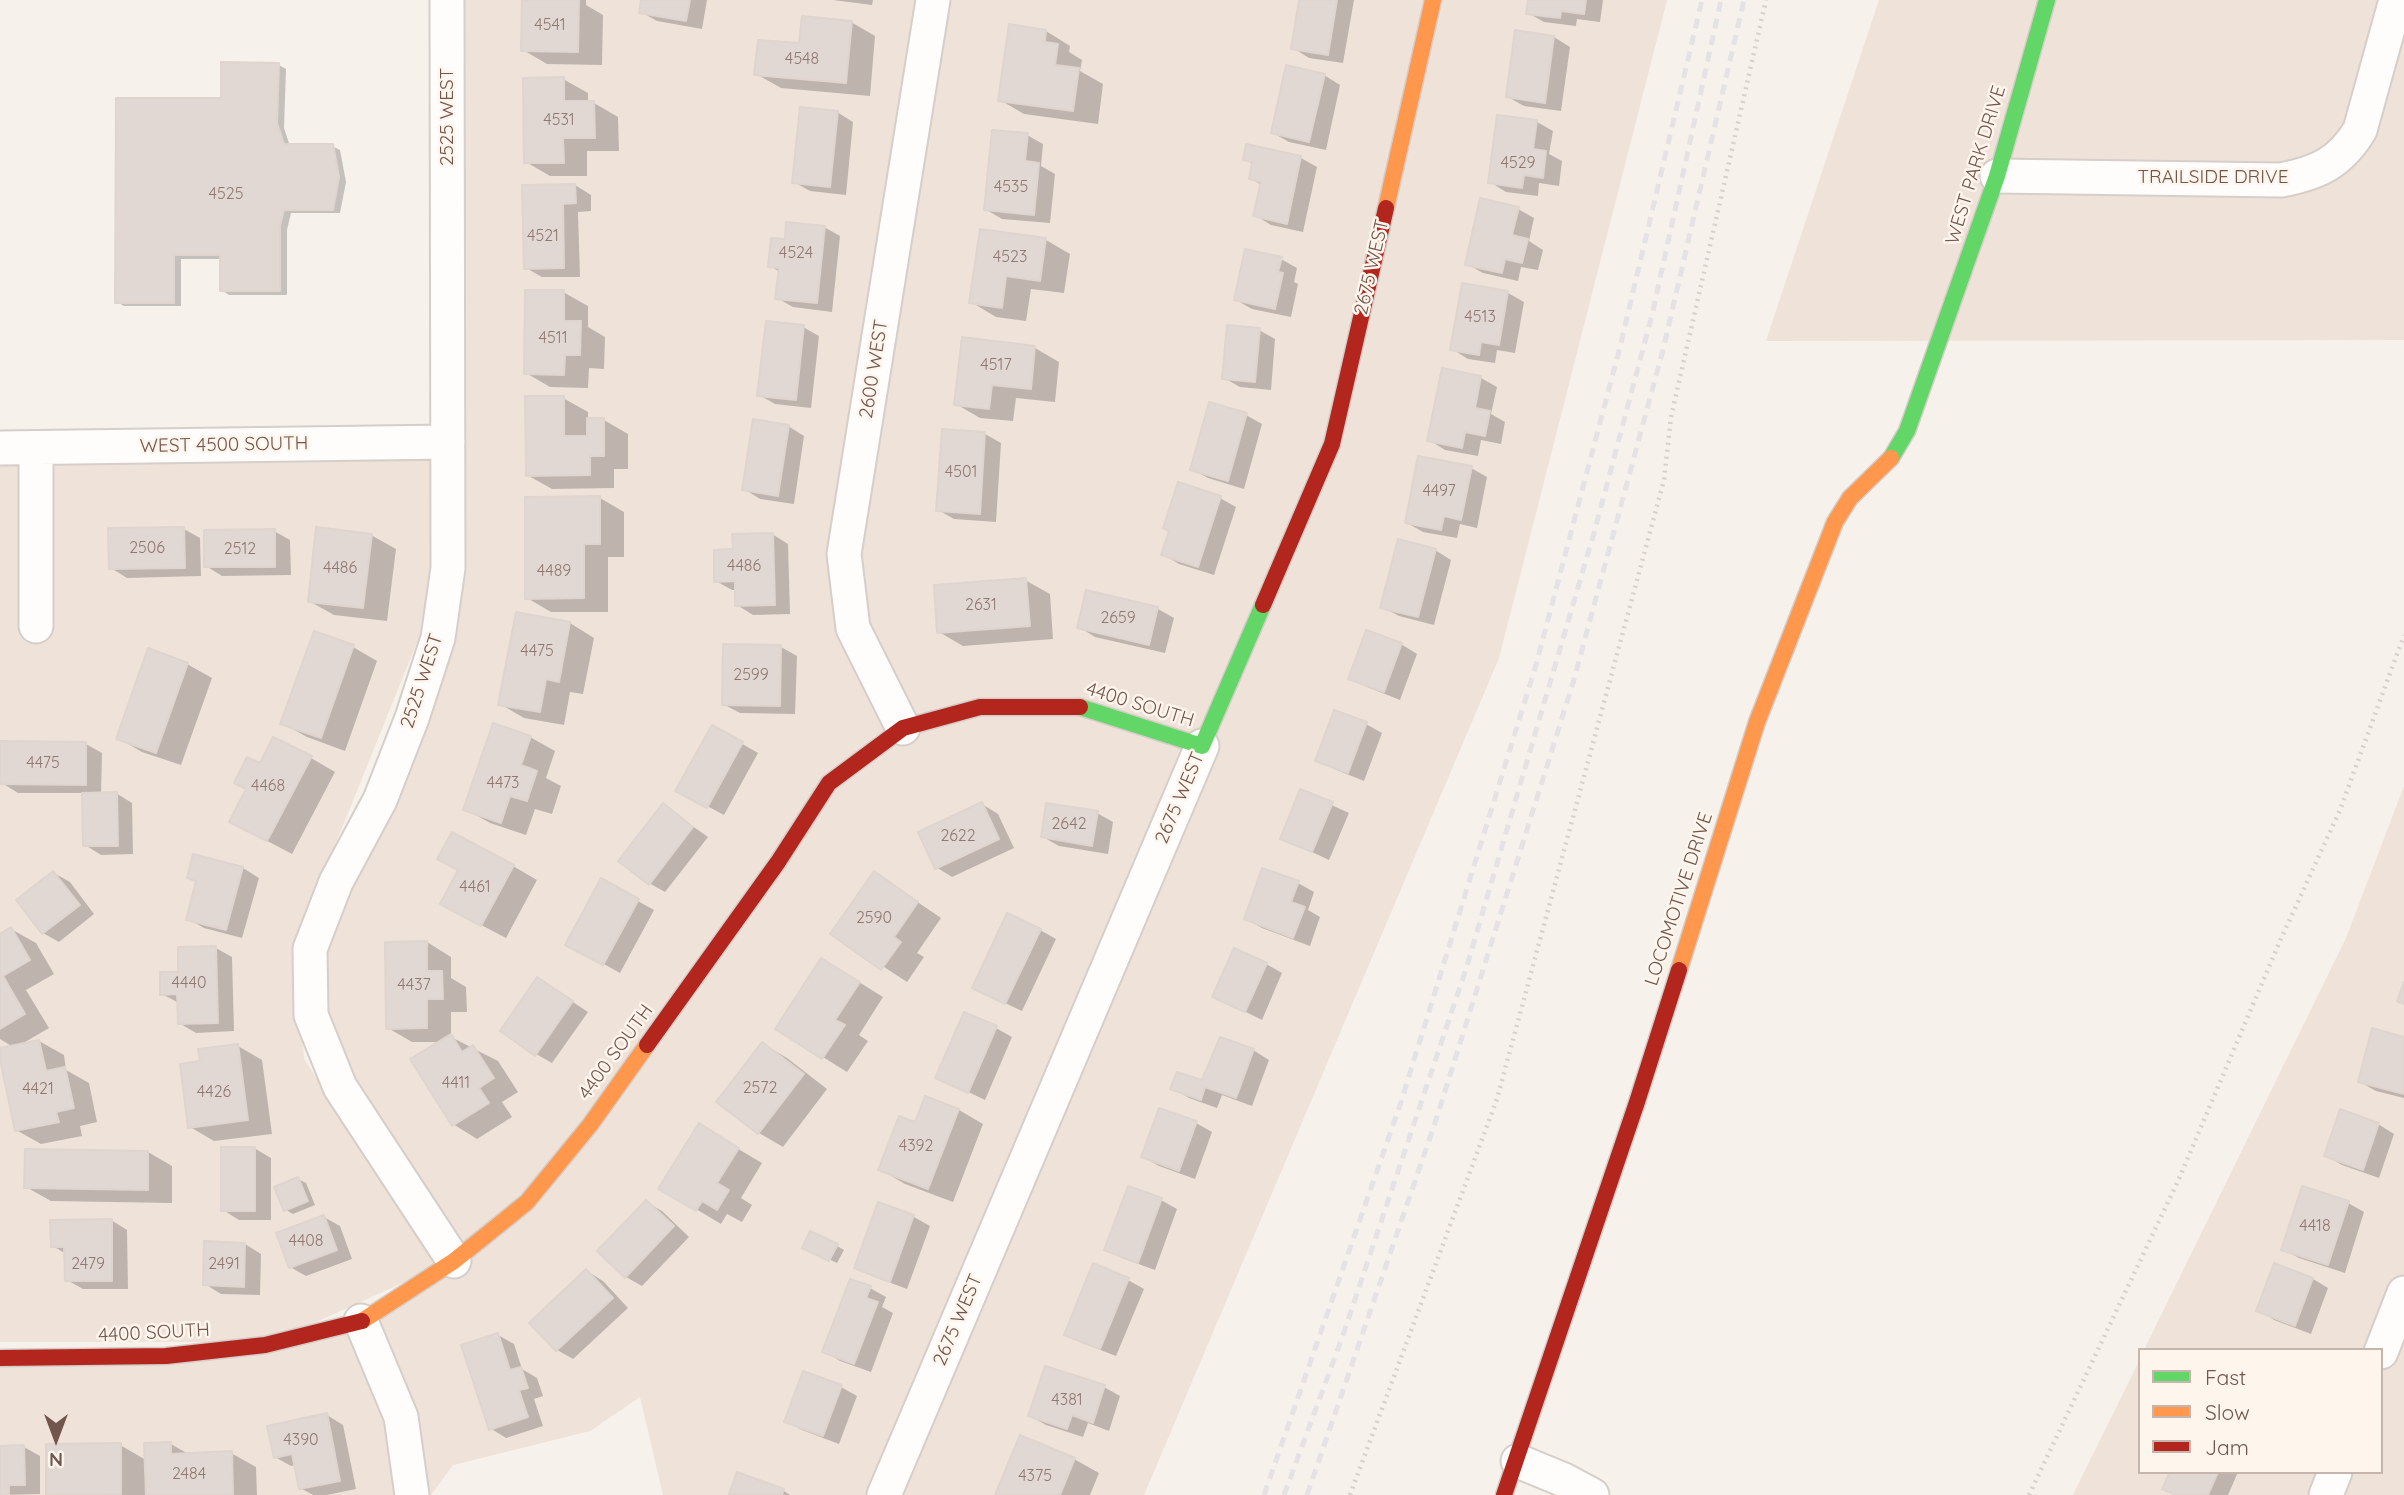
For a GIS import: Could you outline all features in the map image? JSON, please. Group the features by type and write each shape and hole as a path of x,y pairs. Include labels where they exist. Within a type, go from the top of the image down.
{"street":[{"name":"2525 WEST","path":"447,0 448,568 438,638 412,718 380,800 335,882 310,949 311,1015 340,1087 454,1261"},
{"name":"2600 WEST","path":"903,728 853,628 844,554 933,0"},
{"name":"2675 WEST","path":"884,1495 1332,444 1433,0"},
{"name":"WEST PARK DRIVE","path":"1940,340 1997,176 2047,0"},
{"name":"TRAILSIDE DRIVE","path":"1997,176 2281,180 2306,175 2339,158 2360,130 2396,0"},
{"name":"LOCOMOTIVE DRIVE","path":"1504,1495 1518,1461 1633,1115 1762,709 1835,523 1850,498 1898,448 1907,431 1940,340"},
{"name":"WEST 4500 SOUTH","path":"0,448 448,442"},
{"path":"36,448 36,626"},
{"name":"4400 SOUTH","path":"0,1357 166,1356 265,1345 361,1321 454,1261 527,1202 590,1125 778,862 829,783 903,728 980,706 1084,706 1202,746"},
{"path":"2383,1348 2404,1293"},
{"path":"361,1321 401,1417 412,1495"},
{"path":"1518,1461 1592,1495"},
{"path":"2326,1495 2334,1474"}],"path":[{"path":"1350,1495 1497,1099 1664,480 1671,417 1766,0"},
{"path":"2029,1495 2178,1181 2280,941 2340,810 2404,635"}],"shaded area":[{"path":"443,0 1667,0 1499,658 1144,1495 663,1495 640,1397 590,1431 453,1465 431,1495 0,1495 0,1355 273,1353 448,1268 310,1054 303,945 439,609"},
{"path":"1879,0 2404,0 2404,340 1766,341"},
{"path":"432,447 432,605 296,942 304,1059 440,1266 272,1342 0,1342 0,449"},
{"path":"2404,786 2404,1495 2073,1495 2138,1363 2138,1474 2383,1474 2383,1348 2145,1348 2346,938"}],"building":[{"path":"522,0 579,0 578,52 521,51"},
{"path":"641,0 690,0 686,21 639,13"},
{"path":"1299,0 1337,0 1328,55 1291,49"},
{"path":"1528,0 1586,0 1584,14 1561,11 1560,18 1526,14"},
{"path":"802,16 852,21 846,83 754,75 758,40 799,43"},
{"path":"1009,24 1046,30 1045,42 1058,44 1055,65 1079,68 1073,111 998,101"},
{"path":"1515,30 1554,36 1545,103 1506,97"},
{"path":"221,62 279,63 277,123 284,144 333,144 339,177 333,210 284,210 280,226 280,291 220,291 220,255 174,255 174,303 115,303 116,98 221,98"},
{"path":"1286,65 1325,74 1309,142 1271,133"},
{"path":"564,77 564,101 594,101 595,138 563,138 564,163 524,163 523,78"},
{"path":"800,107 838,111 830,187 792,183"},
{"path":"1497,115 1537,120 1533,149 1546,151 1543,178 1524,175 1522,188 1488,183"},
{"path":"992,130 1028,133 1025,161 1039,163 1034,215 984,210"},
{"path":"1246,144 1301,156 1287,224 1253,216 1261,182 1249,179 1252,162 1243,160"},
{"path":"575,184 576,203 563,204 564,268 524,269 522,185"},
{"path":"1480,198 1519,207 1512,235 1528,239 1522,263 1505,259 1502,273 1465,265"},
{"path":"786,222 825,226 817,303 775,299 779,268 768,267 771,238 785,239"},
{"path":"980,229 1046,238 1040,281 1006,276 1002,308 969,303"},
{"path":"1245,249 1282,257 1278,272 1283,273 1275,309 1234,300"},
{"path":"1462,283 1508,291 1499,345 1481,342 1479,355 1450,350"},
{"path":"525,290 564,290 564,321 581,321 580,355 565,355 564,375 524,374"},
{"path":"766,321 804,325 796,400 757,396"},
{"path":"1227,325 1260,328 1255,382 1222,379"},
{"path":"962,337 1035,346 1031,389 992,385 989,409 954,405"},
{"path":"1442,368 1481,376 1475,408 1490,411 1485,436 1465,432 1462,448 1427,441"},
{"path":"525,396 564,396 564,436 587,436 587,418 604,418 604,456 590,456 590,475 526,476"},
{"path":"1209,402 1247,413 1228,481 1190,470"},
{"path":"753,419 789,425 778,496 742,490"},
{"path":"942,429 985,432 980,514 936,511"},
{"path":"1418,456 1472,466 1461,520 1444,516 1441,530 1405,523"},
{"path":"1178,482 1221,496 1198,567 1161,555 1169,531 1163,528"},
{"path":"600,496 600,544 584,544 584,598 525,599 525,497"},
{"path":"184,527 185,568 109,569 108,528"},
{"path":"316,527 372,534 363,608 308,602"},
{"path":"275,529 275,567 204,567 204,530"},
{"path":"773,533 775,605 735,606 735,581 714,582 714,550 733,549 732,534"},
{"path":"1398,539 1436,549 1418,617 1380,608"},
{"path":"1026,578 1030,626 937,633 934,585"},
{"path":"1086,590 1158,607 1149,645 1077,628"},
{"path":"516,612 570,622 559,682 546,679 540,712 498,705"},
{"path":"1366,630 1402,643 1384,692 1348,679"},
{"path":"314,631 354,645 321,738 280,724"},
{"path":"723,644 781,645 780,706 722,705"},
{"path":"148,648 188,663 156,753 116,739"},
{"path":"1334,710 1367,722 1348,773 1315,761"},
{"path":"493,723 531,736 521,765 537,771 527,801 510,796 501,823 463,810"},
{"path":"712,725 743,742 707,808 675,791"},
{"path":"273,737 312,756 267,841 229,822 246,789 234,783 247,757 260,763"},
{"path":"0,741 86,742 86,785 0,784"},
{"path":"1300,789 1333,802 1312,852 1280,839"},
{"path":"117,792 118,846 83,846 82,793"},
{"path":"982,802 999,839 935,869 918,832"},
{"path":"663,803 693,827 649,885 618,861"},
{"path":"1046,803 1098,811 1092,846 1041,837"},
{"path":"452,832 514,865 481,926 440,904 458,870 437,859"},
{"path":"193,854 243,867 226,930 186,920 196,881 187,878"},
{"path":"1262,868 1299,881 1291,902 1305,907 1293,938 1244,919"},
{"path":"53,871 80,905 42,934 16,900"},
{"path":"874,871 918,902 894,937 901,942 881,970 830,934"},
{"path":"601,878 639,899 603,965 565,945"},
{"path":"1007,913 1041,929 1005,1004 972,988"},
{"path":"11,927 30,960 3,976 25,1014 0,1029 0,934"},
{"path":"427,941 427,971 442,971 443,999 427,999 427,1028 386,1029 385,942"},
{"path":"216,946 218,1023 178,1024 177,994 160,995 160,972 178,972 178,947"},
{"path":"1234,948 1267,963 1245,1012 1212,997"},
{"path":"821,958 860,982 835,1020 845,1025 822,1059 775,1029"},
{"path":"537,977 573,1001 535,1056 500,1031"},
{"path":"2404,982 2404,1004 2397,1001"},
{"path":"964,1012 997,1026 968,1093 935,1078"},
{"path":"2372,1028 2404,1037 2404,1094 2358,1082"},
{"path":"451,1034 462,1052 473,1045 494,1078 479,1088 489,1103 452,1126 410,1059"},
{"path":"1220,1037 1254,1049 1236,1098 1205,1087 1201,1100 1170,1089 1177,1072 1202,1080"},
{"path":"39,1040 46,1071 65,1067 74,1108 56,1112 59,1122 15,1131 0,1048"},
{"path":"762,1042 804,1074 758,1134 716,1102"},
{"path":"238,1044 248,1120 188,1128 180,1064 200,1061 198,1049"},
{"path":"925,1096 959,1109 928,1189 878,1170 899,1116 915,1122"},
{"path":"1159,1108 1197,1121 1179,1171 1141,1157"},
{"path":"2340,1109 2379,1123 2363,1170 2324,1156"},
{"path":"699,1123 739,1148 717,1183 729,1190 717,1210 702,1201 696,1211 658,1189"},
{"path":"221,1147 255,1147 255,1211 221,1211"},
{"path":"25,1149 148,1151 148,1190 24,1188"},
{"path":"298,1177 308,1201 284,1211 274,1187"},
{"path":"1128,1186 1162,1198 1138,1263 1104,1250"},
{"path":"2302,1186 2349,1201 2328,1265 2281,1250"},
{"path":"646,1200 674,1226 625,1278 597,1251"},
{"path":"878,1202 914,1215 890,1282 854,1268"},
{"path":"324,1215 337,1250 289,1268 276,1233"},
{"path":"112,1219 112,1281 65,1281 64,1247 51,1247 50,1220"},
{"path":"810,1231 838,1244 829,1261 802,1248"},
{"path":"204,1241 245,1243 244,1287 203,1285"},
{"path":"1093,1263 1129,1278 1100,1349 1064,1335"},
{"path":"2274,1263 2313,1278 2295,1326 2256,1311"},
{"path":"586,1269 613,1298 556,1351 529,1323"},
{"path":"850,1279 871,1286 866,1298 878,1302 854,1364 822,1352"},
{"path":"498,1333 510,1370 521,1367 528,1388 519,1390 528,1417 489,1430 461,1345"},
{"path":"1045,1366 1105,1385 1093,1423 1072,1415 1067,1429 1028,1416"},
{"path":"803,1371 842,1385 823,1436 784,1422"},
{"path":"327,1413 340,1481 299,1489 292,1454 274,1458 267,1426"},
{"path":"1020,1435 1075,1458 1060,1495 995,1495"},
{"path":"171,1442 171,1454 232,1451 233,1495 146,1495 144,1443"},
{"path":"121,1443 121,1494 46,1495 46,1444"},
{"path":"24,1445 25,1485 9,1485 9,1495 0,1495 0,1446"},
{"path":"737,1472 784,1489 782,1495 729,1494"},
{"path":"2169,1474 2217,1474 2208,1495 2175,1495 2162,1489"}],"railway":[{"path":"1264,1495 1401,1102 1536,665 1620,347 1702,0"},
{"path":"1284,1495 1342,1338 1466,969 1594,533 1652,315 1721,0"},
{"path":"1307,1495 1435,1123 1573,683 1663,350 1744,0"}],"traffic: fast":[{"path":"1891,458 1907,431 1997,176 2047,0"},
{"path":"1080,707 1202,746 1263,605"}],"traffic: slow":[{"path":"1386,208 1433,0"},
{"path":"1679,970 1757,722 1835,522 1850,498 1891,458"},
{"path":"362,1321 454,1261 527,1202 590,1125 647,1045"}],"traffic: jam":[{"path":"1263,605 1332,444 1386,208"},
{"path":"647,1045 778,862 829,783 903,728 980,707 1080,707"},
{"path":"1504,1495 1679,970"},
{"path":"0,1358 166,1356 265,1345 362,1321"}]}
